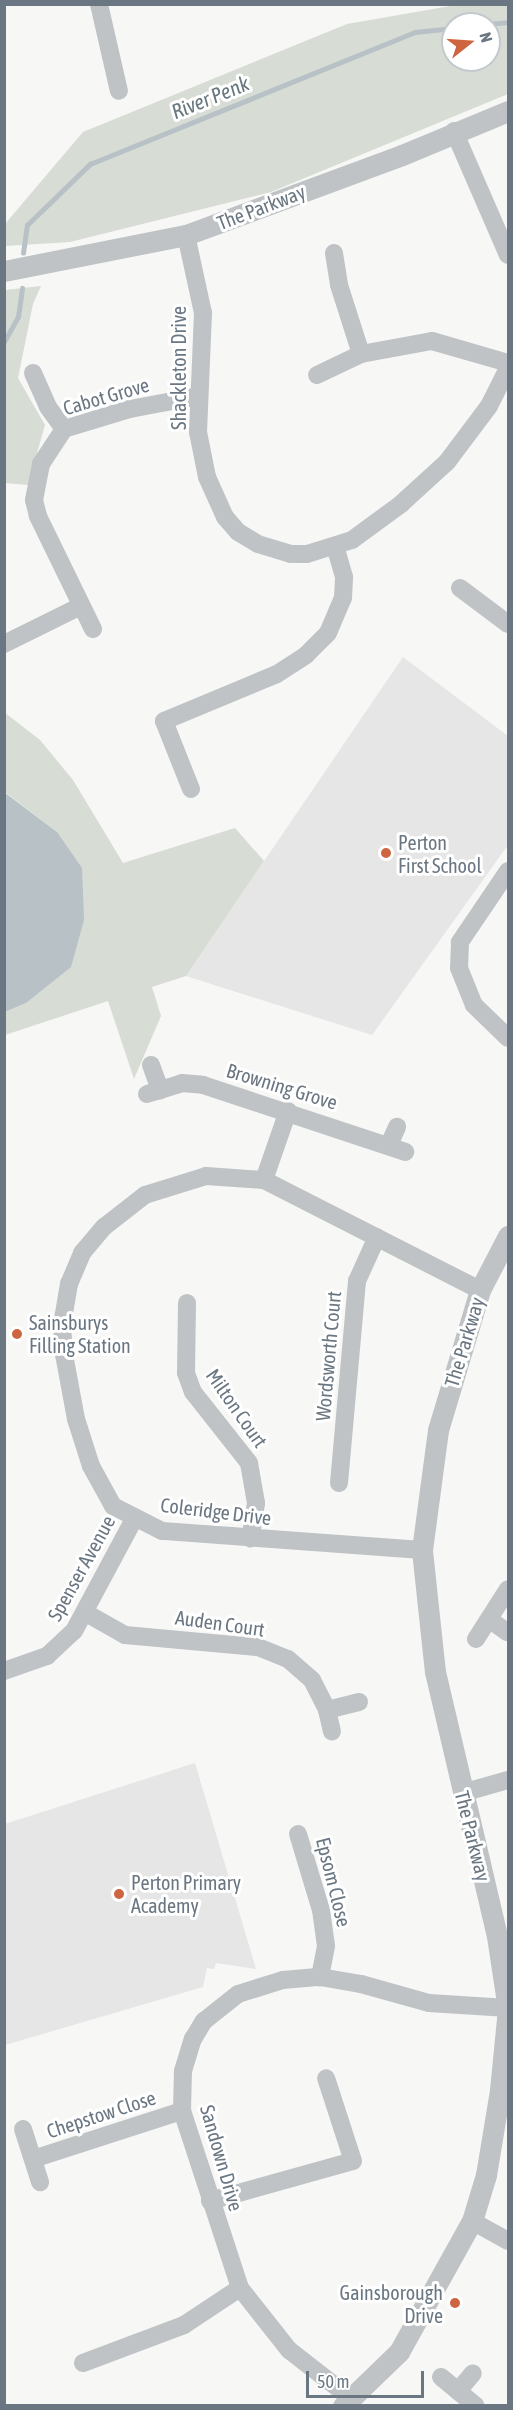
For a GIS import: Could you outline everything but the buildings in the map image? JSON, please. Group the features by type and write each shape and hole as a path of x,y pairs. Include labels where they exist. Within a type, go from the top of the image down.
{"street":[{"path":"99,4 119,91"},
{"name":"The Parkway","path":"4,271 186,235 402,155 454,131 508,111"},
{"path":"454,131 508,255"},
{"name":"Shackleton Drive","path":"186,235 203,313 198,432 207,477 215,500 238,532 258,544 291,554 307,554 352,540 401,504 447,462 489,406 508,368"},
{"path":"334,253 339,285 361,354"},
{"path":"317,375 361,354 432,341 508,363"},
{"path":"33,373 48,407 64,429"},
{"name":"Cabot Grove","path":"93,629 79,607 34,500 41,464 64,429 130,409 199,396"},
{"path":"191,789 164,721 277,674 306,655 328,633 344,598 344,577 335,546"},
{"path":"460,588 508,624"},
{"path":"4,644 79,607"},
{"path":"508,871 460,942 459,968 474,1005 508,1038"},
{"name":"Browning Grove","path":"152,1065 154,1092 182,1083 203,1085 397,1148 397,1127"},
{"path":"264,1180 288,1111"},
{"name":"Coleridge Drive","path":"422,1550 162,1531 134,1519 113,1506 100,1487 76,1419 64,1354 62,1325 69,1284 82,1253 104,1227 145,1195 206,1176 264,1180 480,1290"},
{"name":"The Parkway","path":"348,2402 399,2352 472,2221 486,2175 508,2008 497,1936 435,1672 422,1550 438,1430 480,1290 508,1236"},
{"name":"Wordsworth Court","path":"339,1483 357,1281 377,1237"},
{"name":"Milton Court","path":"187,1303 186,1373 193,1392 249,1463 256,1503 250,1539"},
{"name":"Spenser Avenue","path":"4,1671 54,1651 86,1613 134,1519"},
{"path":"476,1639 508,1589"},
{"name":"Auden Court","path":"86,1613 125,1635 258,1647 288,1659 312,1680 327,1710 332,1731"},
{"path":"490,1620 507,1632"},
{"path":"327,1710 360,1702"},
{"path":"462,1793 508,1780"},
{"name":"Epsom Close","path":"298,1834 321,1910 326,1946 320,1977"},
{"name":"Sandown Drive","path":"348,2402 289,2350 240,2288 182,2111 183,2071 193,2039 219,2006 237,1994 264,1984 320,1977 361,1984 429,2003 508,2008"},
{"path":"210,2201 353,2161 326,2078"},
{"name":"Chepstow Close","path":"33,2159 182,2111"},
{"name":"Chepstow Close","path":"23,2128 40,2182"},
{"path":"472,2221 508,2241"},
{"path":"83,2362 184,2325 240,2288"},
{"path":"458,2391 473,2373"},
{"path":"441,2377 476,2406"}],"shaded area":[{"path":"456,5 508,5 508,94 271,192 70,242 5,246 5,224 83,132 347,24"},
{"path":"41,286 33,304 18,378 45,425 28,485 5,483 5,290"},
{"name":"Perton First School","path":"403,657 508,736 508,845 372,1035 186,976"},
{"path":"4,712 40,740 73,780 123,863 235,828 264,861 186,976 152,987 161,1016 134,1079 108,1001 5,1035 5,1012 26,1003 57,832 5,792"},
{"path":"4,792 57,832 82,868 84,920 71,967 26,1003 5,1012"},
{"name":"Perton Primary Academy","path":"195,1763 256,1969 216,1963 214,1969 207,1968 203,1987 5,2045 5,1824"}],"waterway":[{"name":"River Penk","path":"501,23 508,22"},
{"name":"River Penk","path":"23,253 27,225 90,164 415,32 441,29"},
{"name":"River Penk","path":"4,342 18,317 22,288"}],"place":[{"name":"Perton First School","path":"386,853"},
{"name":"Sainsburys Filling Station","path":"17,1334"},
{"name":"Perton Primary Academy","path":"119,1894"},
{"name":"Gainsborough Drive","path":"455,2303"}]}
